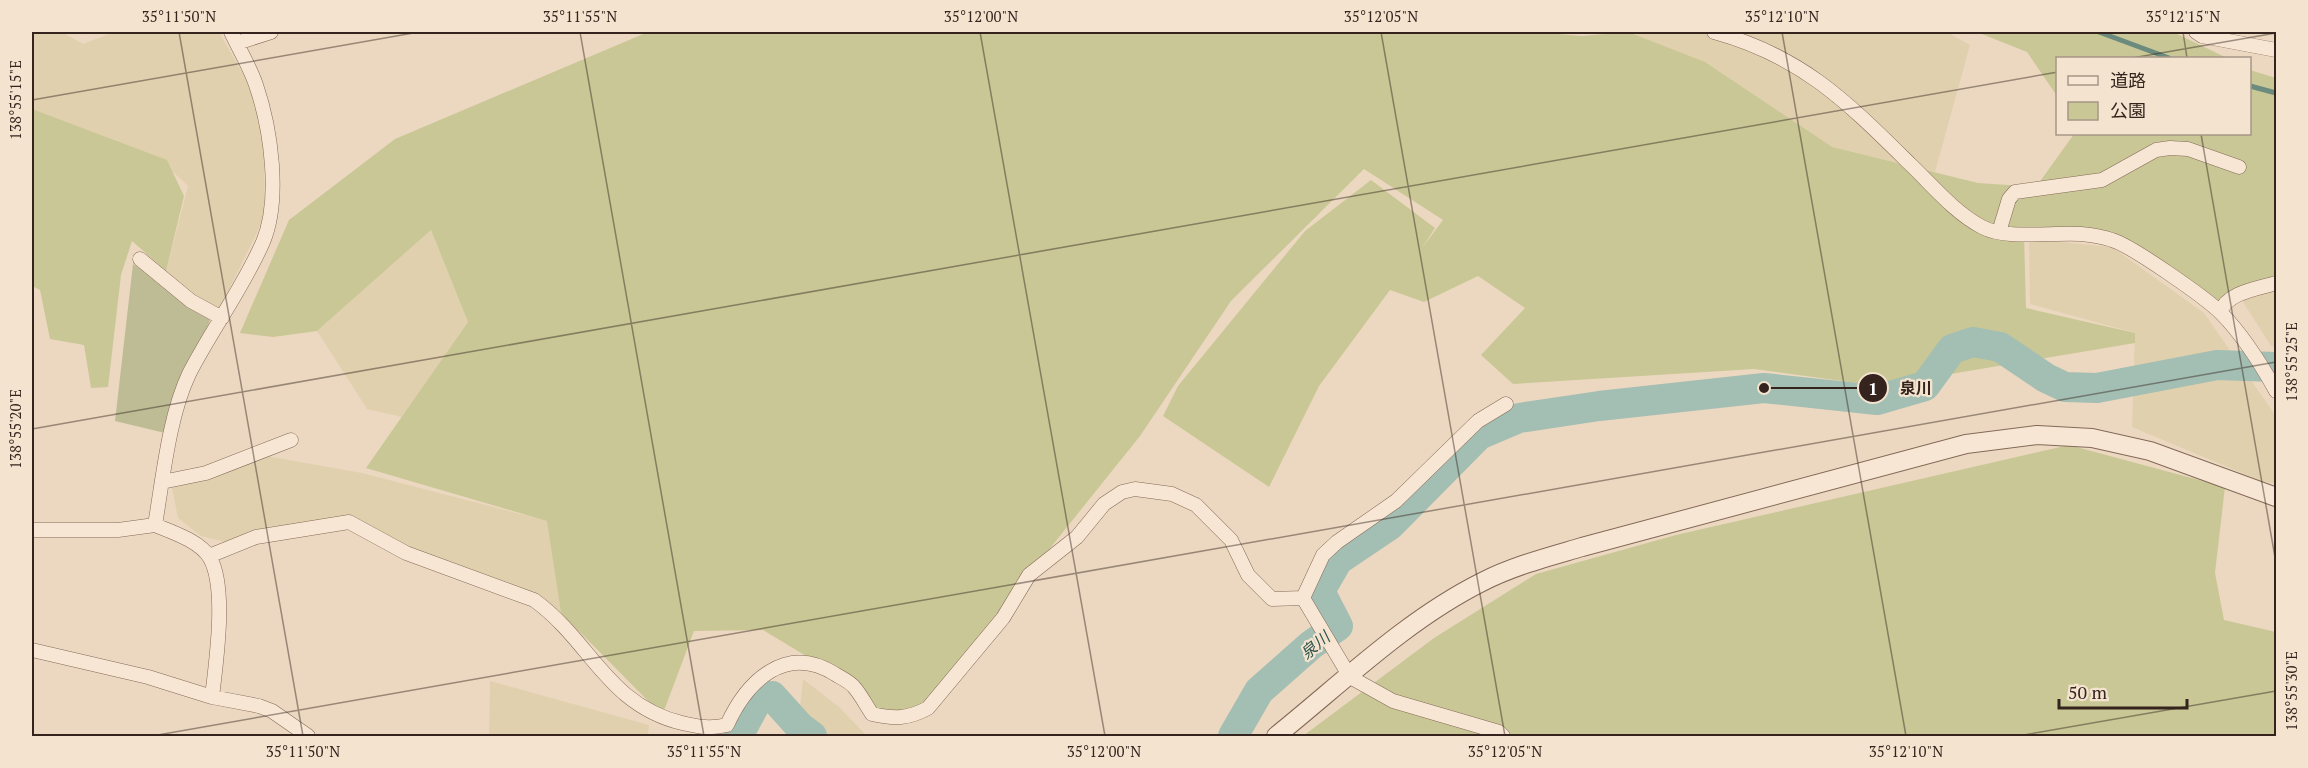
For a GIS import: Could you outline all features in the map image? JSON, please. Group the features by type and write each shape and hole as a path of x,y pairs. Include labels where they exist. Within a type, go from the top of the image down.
{"street":[{"path":"155,525 170,435 189,375 263,242 272,215 271,155 264,110 256,83 234,38 271,32"},
{"path":"1714,32 1748,41 1785,59 1817,79 1844,99 1966,217 1984,228 1999,232 2082,234 2114,240 2142,256 2220,312 2254,354 2274,387"},
{"path":"2196,32 2202,36 2277,50"},
{"path":"1999,232 2009,199 2015,192 2102,180 2156,150 2188,149 2238,168"},
{"path":"140,259 191,301 222,318"},
{"path":"2220,312 2224,304 2235,296 2277,283"},
{"path":"1303,598 1323,555 1337,542 1396,501 1478,421 1506,405"},
{"path":"1276,736 1449,600 1484,580 1522,565 1966,444 2037,435 2092,438 2150,451 2277,497"},
{"path":"162,482 206,473 291,440"},
{"path":"209,556 256,537 349,522 427,562 534,600 550,611 584,648 608,681 640,707 662,718 710,729 727,725 734,709 752,684 774,668 799,662 821,665 853,686 872,714 895,719 914,716 928,708 1003,618 1029,575 1077,537 1104,504 1122,492 1135,489 1172,494 1196,505 1231,540 1248,576 1272,599 1303,598"},
{"path":"32,530 118,530 155,525 182,536 209,556 215,573 218,595 218,648 212,698"},
{"path":"1303,598 1350,677 1393,701 1499,732 1503,736"},
{"path":"32,650 148,677 212,698 272,711 308,736"}],"shaded area":[{"path":"32,32 62,32 83,44 114,32 219,32 254,93 264,149 265,216 218,312 166,271 188,186 156,156 32,110"},
{"path":"1629,32 1947,32 1970,45 1935,172 1836,159 1722,73"},
{"path":"431,230 468,322 402,417 367,409 317,331"},
{"path":"2029,239 2112,247 2204,313 2276,416 2276,484 2261,481 2132,427 2135,333 2030,304"},
{"path":"133,264 212,315 165,433 115,421"},
{"path":"2276,290 2276,347 2271,346 2241,299"},
{"path":"266,456 362,473 548,521 561,613 447,565 348,519 252,530 229,543 201,536 178,518 172,488"},
{"path":"803,679 839,707 867,736 797,736"},
{"path":"490,681 649,725 648,736 489,736"}],"green space":[{"path":"648,32 1534,32 1582,36 1628,32 1705,62 1832,147 1978,183 2036,187 2073,135 2251,135 2251,70 2276,78 2276,289 2224,304 2109,239 2024,234 2026,308 2135,333 2135,343 1879,386 1754,369 1513,384 1481,355 1525,308 1478,276 1424,302 1390,290 1319,386 1269,487 1163,416 1178,386 1305,231 1371,180 1435,228 1422,248 1443,220 1364,169 1231,301 1140,436 918,713 872,714 821,665 763,630 694,631 665,708 659,712 561,613 547,521 366,468 468,322 431,230 317,331 273,337 240,333 289,220 395,139"},
{"path":"1977,32 2173,32 2225,57 2056,57 2056,95 2027,52"},
{"path":"32,109 167,160 184,196 166,271 132,241 121,275 108,387 91,388 84,345 50,339 40,290 32,286"},
{"path":"2069,445 2225,487 2215,573 2224,620 2276,632 2276,736 1303,736 1434,638 1536,574 1676,535"}],"waterway":[{"path":"2099,32 2166,57"},
{"path":"2251,86 2276,93"},
{"name":"泉川","path":"1233,736 1259,691 1311,645 1338,626 1320,591 1338,560 1390,525 1479,435 1519,418 1599,406 1764,388 1877,400 1925,386 1952,349 1973,342 2000,347 2046,378 2065,387 2097,388 2217,365 2276,367"},
{"name":"泉川","path":"738,736 758,699 772,696 800,727 812,736"}],"place":[{"name":"泉川","path":"1764,388"}]}
